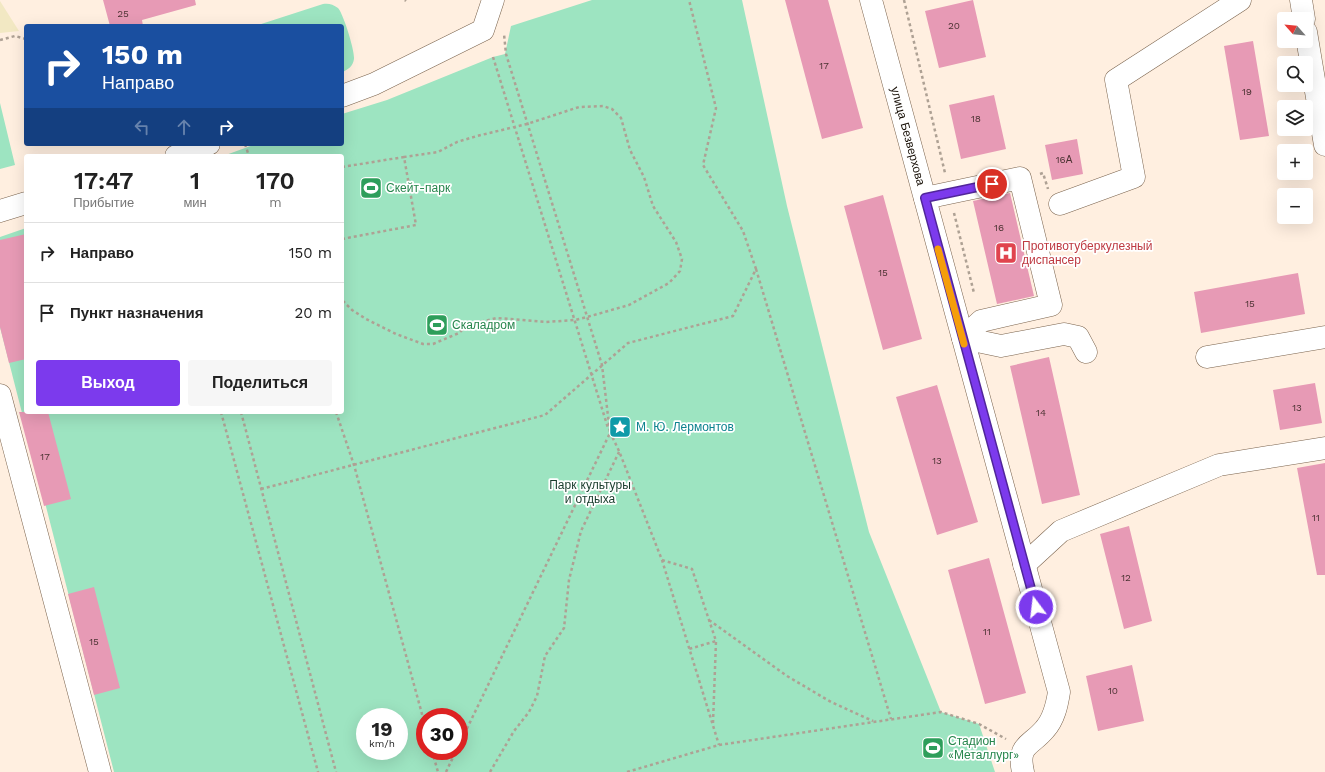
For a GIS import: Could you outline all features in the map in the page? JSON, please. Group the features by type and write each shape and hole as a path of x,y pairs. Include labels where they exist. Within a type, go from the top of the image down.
{"street":[{"path":"344,95 374,84 483,30 493,0"},
{"name":"улица Безверхова","path":"871,0 1059,692 1057,705 1046,729 1024,749"},
{"path":"1060,204 1134,178 1116,80 1240,0"},
{"path":"1301,0 1303,12"},
{"path":"1309,48 1325,145"},
{"path":"182,154 204,146"},
{"path":"925,198 1020,178 1051,305 981,321 962,338"},
{"path":"0,211 24,204"},
{"path":"962,338 1001,346 1064,334 1078,337 1086,352"},
{"path":"1207,357 1325,337"},
{"path":"0,395 100,772"},
{"path":"1024,565 1061,531 1220,465 1325,448"},
{"path":"1023,772 1020,760 1024,749"}],"path":[{"path":"689,0 716,108 703,165 742,231 756,269 891,719"},
{"path":"904,0 981,321"},
{"path":"468,726 610,433 602,365 506,54 504,31"},
{"path":"0,40 15,36 24,38"},
{"path":"493,56 591,375 610,433 619,451 662,560 718,745"},
{"path":"344,167 438,152 457,142 527,124 579,107 603,106 612,109 621,118 630,150 644,177 653,206 676,242 682,259 680,271 669,283 629,305 574,320 546,322 497,318 467,325 459,333 433,344 423,344 396,334 366,319 352,310 344,302"},
{"path":"344,239 416,225 404,157"},
{"path":"261,490 545,415 628,343 733,316 756,269"},
{"path":"222,414 318,772"},
{"path":"242,414 336,772"},
{"path":"337,414 354,465 420,708"},
{"path":"490,772 514,731 530,712 536,696 545,656 564,628 569,580 581,531 619,451"},
{"path":"662,560 692,569 710,620 716,640 712,725"},
{"path":"710,620 786,676 832,702 874,722"},
{"path":"690,649 716,640"},
{"path":"627,772 718,745 941,712 979,724 1024,749"},
{"path":"435,760 438,772"},
{"path":"446,772 452,760"}],"green space":[{"name":"Парк культуры и отдыха","path":"592,0 742,0 787,206 869,532 941,712 979,724 995,772 114,772 0,327 0,237 24,229 24,414 344,414 344,154 228,154 250,146 344,146 344,113 387,100 493,57 505,54 511,26"},
{"path":"323,4 330,4 338,8 346,24 354,55 353,64 344,71 344,24 261,24"},
{"path":"0,103 15,165 0,169"}],"sand":[{"path":"0,1 19,31 0,33"}],"building":[{"path":"103,0 195,0 196,5 142,20 143,24 109,24"},
{"path":"785,0 828,0 863,128 822,139"},
{"path":"973,0 986,57 939,68 925,11"},
{"path":"1253,41 1269,136 1240,140 1224,46"},
{"path":"994,95 1006,149 961,159 949,105"},
{"path":"1077,139 1083,174 1052,180 1045,145"},
{"path":"1010,193 1034,296 997,304 973,201"},
{"path":"883,195 922,339 883,350 844,206"},
{"path":"24,234 24,359 9,363 0,327 0,240"},
{"path":"1298,273 1305,314 1201,333 1194,292"},
{"path":"1049,357 1080,495 1042,504 1010,366"},
{"path":"1315,383 1322,423 1280,430 1273,390"},
{"path":"937,385 978,522 937,535 896,397"},
{"path":"19,412 24,412 24,414 49,414 71,499 44,506"},
{"path":"1325,463 1325,575 1317,575 1297,468"},
{"path":"1129,526 1152,621 1124,629 1100,534"},
{"path":"989,558 1026,693 985,704 948,570"},
{"path":"94,587 120,688 94,695 68,594"},
{"path":"1132,665 1144,721 1098,731 1086,676"}],"slow traffic":[{"path":"938,249 964,344"}],"place":[{"name":"Скейт-парк","path":"371,188"},
{"name":"Противотуберкулезный диспансер","path":"1006,253"},
{"name":"Скаладром","path":"437,325"},
{"name":"М. Ю. Лермонтов","path":"620,427"},
{"name":"Стадион «Металлург»","path":"933,748"}],"route":[{"path":"992,184 925,198 1036,607"}]}
